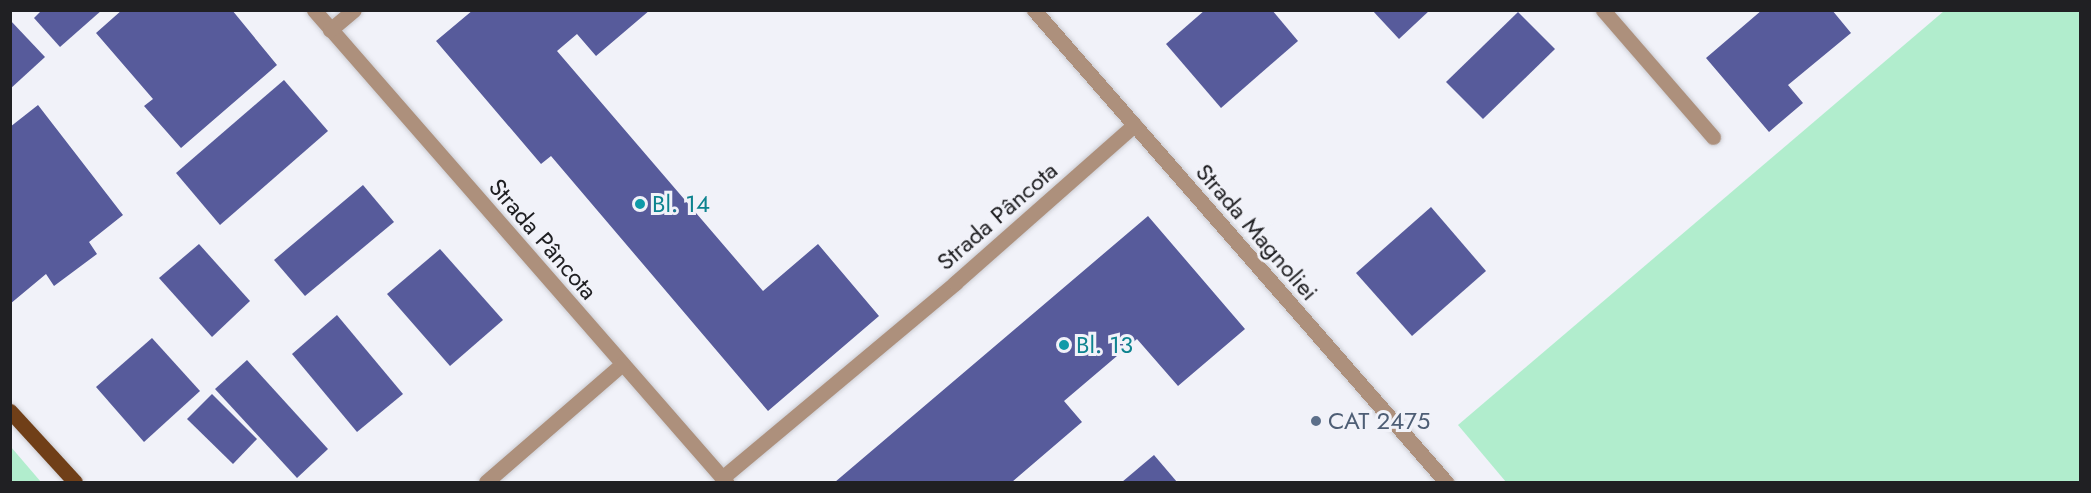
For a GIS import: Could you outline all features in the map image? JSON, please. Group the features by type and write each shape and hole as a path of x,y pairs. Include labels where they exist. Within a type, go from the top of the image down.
{"main road":[{"path":"10,411 75,483"}],"street":[{"name":"Strada Pâncota","path":"314,10 724,480 955,283 1134,125"},
{"path":"330,30 354,10"},
{"name":"Strada Magnoliei","path":"1034,10 1446,483"},
{"path":"1603,10 1713,137"},
{"path":"486,483 622,364"}],"green space":[{"path":"1944,11 2080,11 2080,482 1506,482 1458,425"},
{"path":"11,447 41,482 11,482"}],"building":[{"path":"42,10 102,10 60,47 34,18"},
{"path":"122,10 232,10 277,65 181,148 144,106 153,99 96,33"},
{"name":"Bl. 14","path":"473,10 650,10 596,56 577,34 557,51 763,291 818,244 879,316 768,411 551,156 541,164 436,41"},
{"path":"1205,10 1272,10 1298,41 1221,108 1166,44"},
{"path":"1372,10 1430,10 1399,39"},
{"path":"1762,10 1832,10 1851,33 1788,85 1803,103 1769,132 1706,58"},
{"path":"1518,12 1555,49 1483,119 1446,82"},
{"path":"10,20 45,57 10,89"},
{"path":"284,80 328,131 220,225 176,173"},
{"path":"38,105 123,215 89,242 97,254 54,286 46,274 10,304 10,127"},
{"path":"363,185 394,222 305,296 274,260"},
{"path":"1431,207 1486,271 1412,336 1356,273"},
{"name":"Bl. 13","path":"1148,216 1245,329 1178,386 1137,339 1064,401 1082,422 1012,482 835,482"},
{"path":"199,244 250,301 212,337 159,278"},
{"path":"440,249 503,320 450,366 387,294"},
{"path":"337,315 403,394 357,432 292,354"},
{"path":"152,338 200,391 144,442 96,387"},
{"path":"247,360 328,449 297,478 215,389"},
{"path":"212,394 257,439 233,464 187,419"},
{"path":"1154,455 1177,482 1122,482"}],"place":[{"name":"Bl. 14","path":"640,204"},
{"name":"Bl. 13","path":"1064,345"},
{"name":"CAT 2475","path":"1316,421"}]}
